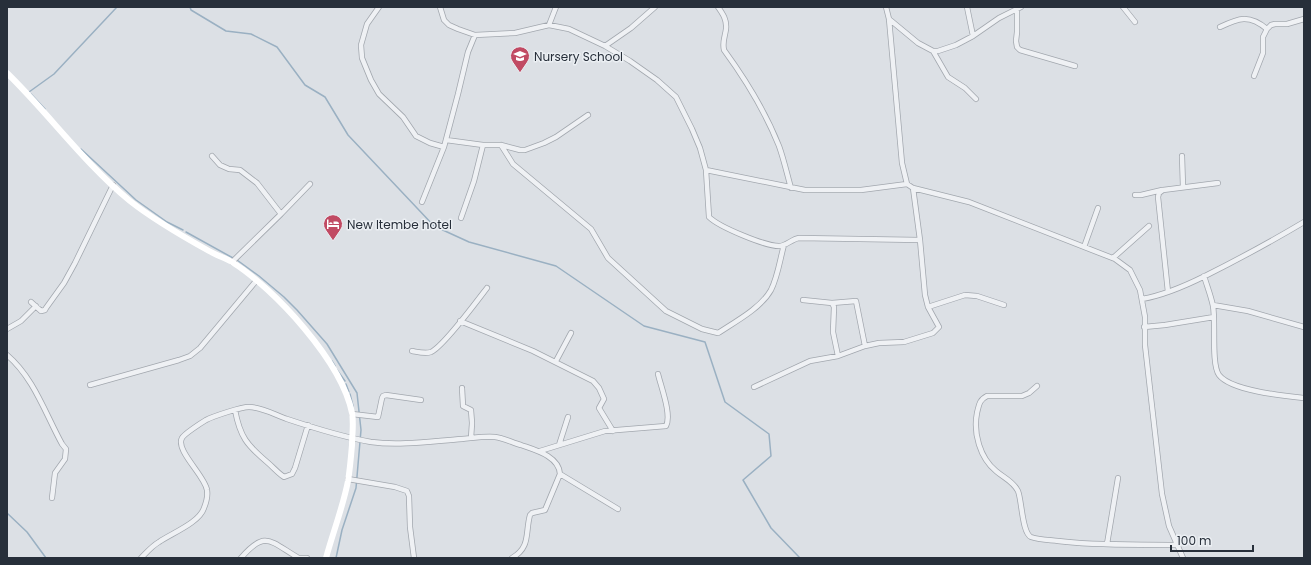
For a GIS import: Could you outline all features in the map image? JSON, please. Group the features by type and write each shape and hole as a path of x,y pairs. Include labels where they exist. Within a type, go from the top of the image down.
{"main road":[{"path":"7,73 24,89 98,172 130,201 198,245 232,262 282,304 302,325 317,344 345,390 352,414 352,438 348,479 341,510 326,558"}],"street":[{"path":"379,7 367,24 362,36 361,52 366,67 379,94 403,117 416,136 420,139 444,147"},
{"path":"440,7 444,20 449,25 475,34 515,33 549,25 569,29 606,46 657,80 676,98 692,129 700,148 706,170 709,217 714,222 722,226 778,246 800,238 920,240"},
{"path":"549,25 556,7"},
{"path":"606,46 631,28 654,7"},
{"path":"718,7 726,21 723,45 724,50 746,81 761,107 780,147 791,188"},
{"path":"886,7 889,19 902,163 907,184"},
{"path":"967,7 973,36"},
{"path":"1123,7 1135,22"},
{"path":"889,19 918,43 933,51 938,51 956,45 973,36 998,18 1019,8"},
{"path":"1019,8 1016,41 1017,47 1020,50 1075,66"},
{"path":"1220,27 1245,18 1255,21 1267,29"},
{"path":"1254,76 1263,53 1263,37 1267,29 1271,25 1287,24 1304,19"},
{"path":"422,202 444,147 468,52 475,34"},
{"path":"933,51 948,77 965,88 976,99"},
{"path":"446,140 483,145 501,145 520,150 534,148 556,137 588,115"},
{"path":"461,218 474,181 483,145"},
{"path":"501,145 513,164 591,229 608,258 633,281 666,311 702,329 718,333 739,320 762,302 771,290 784,245"},
{"path":"212,156 220,165 229,169 240,170 257,183 281,214"},
{"path":"1182,156 1183,187"},
{"path":"706,170 805,190 861,190 907,184 913,188 969,202 1113,258 1124,264 1130,270 1137,282 1142,299 1162,494 1169,526 1183,558"},
{"path":"1134,195 1218,183"},
{"path":"232,262 310,184"},
{"path":"31,302 41,311 44,310 64,283 88,239 113,185"},
{"path":"754,387 810,361 838,356 865,346 879,343 904,342 933,333 939,327 928,307 925,295 913,188"},
{"path":"1163,190 1159,192 1158,197 1168,292"},
{"path":"1084,247 1098,208"},
{"path":"1142,299 1168,292 1192,283 1251,253 1304,222"},
{"path":"1113,258 1149,226"},
{"path":"1204,276 1213,305 1216,364 1220,376 1227,382 1259,391 1275,395 1304,398"},
{"path":"90,385 190,356 200,348 256,281"},
{"path":"412,351 430,352 434,350 487,288"},
{"path":"928,307 965,296 977,296 1004,305"},
{"path":"803,300 832,303 856,301 865,346"},
{"path":"832,303 834,306 833,332 838,356"},
{"path":"1213,305 1248,311 1304,327"},
{"path":"7,329 21,321 36,306"},
{"path":"1144,327 1214,317"},
{"path":"460,321 556,362 593,381 599,388 604,399 599,408 613,431"},
{"path":"556,362 571,333"},
{"path":"7,355 23,370 26,377 37,392 62,444 66,449 65,459 55,473 52,498"},
{"path":"540,451 597,433 666,426 668,422 668,413 658,374"},
{"path":"1036,386 1029,393 1022,396 987,396 979,402 976,416 975,432 980,450 994,470 1013,483 1016,487 1022,506 1026,532 1030,536 1092,545 1177,545"},
{"path":"462,388 463,406 471,410 471,438"},
{"path":"352,414 378,416 382,398 386,395 421,400"},
{"path":"141,558 158,542 198,518 204,510 207,501 207,490 205,483 180,444 181,438 206,420 235,410 250,407 257,408 308,426 372,442 401,443 495,437 540,451 556,463 560,469 560,474 544,510 532,513 530,515 526,545 520,554 512,558"},
{"path":"235,410 238,426 248,444 257,454 284,477 292,474 295,468 308,426"},
{"path":"559,445 568,417"},
{"path":"560,474 618,509"},
{"path":"1107,544 1118,478"},
{"path":"348,479 402,488 408,491 410,527 414,558"},
{"path":"241,558 250,548 258,542 264,540 274,542 296,558 307,558"}],"waterway":[{"path":"29,92 54,74 117,7"},
{"path":"190,7 191,10 226,31 251,34 277,47 305,85 325,97 348,135 434,226 469,242 556,266 644,326 705,342 725,402 769,434 771,456 743,480 771,528 800,558"},
{"path":"31,94 45,109"},
{"path":"81,149 136,200 167,222 183,230"},
{"path":"186,232 233,258"},
{"path":"237,260 259,276 297,310 327,344 357,393 361,430 356,488 342,530 336,558"},
{"path":"332,361 335,366"},
{"path":"337,370 345,381"},
{"path":"346,384 349,392"},
{"path":"350,394 353,406"},
{"path":"7,513 27,532 46,558"}],"place":[{"name":"Nursery School","path":"520,73"},
{"name":"New Itembe hotel","path":"333,241"}]}
